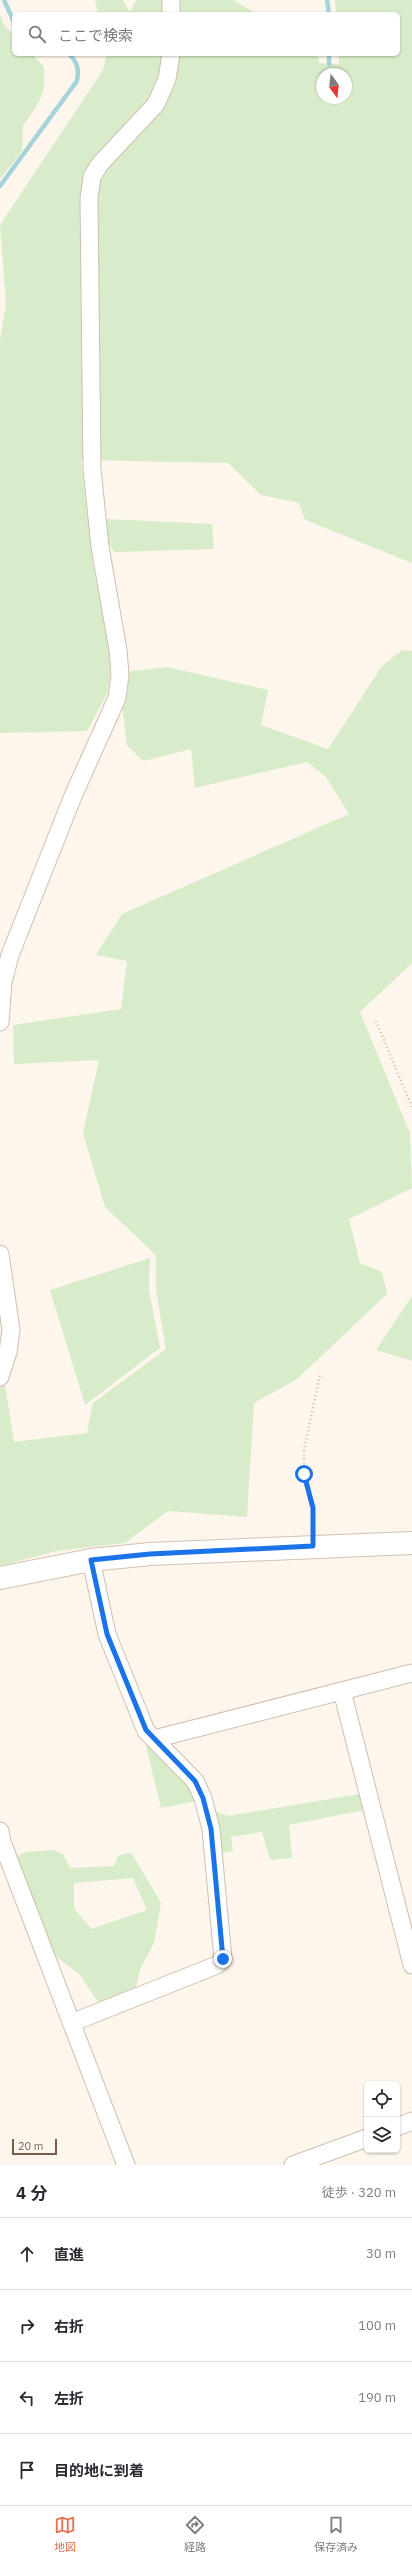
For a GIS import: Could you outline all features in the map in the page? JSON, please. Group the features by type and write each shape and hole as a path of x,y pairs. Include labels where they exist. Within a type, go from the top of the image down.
{"street":[{"path":"171,12 172,0"},
{"path":"0,1022 3,982 10,954 73,796 117,698 120,675 118,650 100,547 92,469 89,198 92,177 100,164 156,104 167,78 171,56"},
{"path":"0,1254 12,1330 8,1352 0,1377"},
{"path":"0,1578 91,1560 150,1554 412,1542"},
{"path":"71,2023 217,1965 223,1959 211,1829 203,1798 195,1781 146,1730 107,1634 91,1560"},
{"path":"154,1739 412,1673"},
{"path":"342,1691 412,1965"},
{"path":"0,1831 2,1842 126,2165"},
{"path":"400,2126 412,2121"},
{"path":"294,2165 364,2139"}],"path":[{"path":"376,1021 412,1106"},
{"path":"313,1546 313,1508 304,1474 304,1450 320,1374"}],"green space":[{"path":"95,0 123,0 130,12 98,12"},
{"path":"136,0 233,0 254,12 130,12"},
{"path":"335,0 412,0 412,563 305,520 299,503 261,495 228,463 81,460 93,564 112,665 107,694 87,731 0,733 0,341 6,303 0,225 103,70 106,56 318,56 319,63 339,64 339,56 400,56 400,12 336,12"},
{"path":"0,14 4,25 12,33 12,56 34,56 44,67 44,88 39,102 23,126 22,151 0,179"},
{"path":"106,519 212,524 214,549 114,552 106,539"},
{"path":"402,650 412,651 412,963 360,1012 410,1133 412,1188 349,1219 360,1263 382,1272 387,1294 297,1379 254,1403 247,1517 168,1511 125,1543 56,1551 0,1566 0,1352 14,1442 87,1433 93,1403 166,1349 156,1290 156,1255 105,1207 83,1133 99,1060 14,1064 13,1025 121,1009 127,961 96,955 122,914 349,814 326,777 307,762 195,788 191,749 143,761 127,745 122,705 127,672 167,667 268,690 261,725 328,749 382,666"},
{"path":"150,1258 149,1290 160,1348 85,1405 50,1290"},
{"path":"412,1296 412,1361 376,1350"},
{"path":"152,1745 190,1784 197,1801 161,1808 146,1746"},
{"path":"359,1794 364,1810 289,1825 292,1858 270,1860 262,1832 231,1837 233,1851 220,1853 214,1811 228,1816"},
{"path":"54,1850 63,1854 70,1868 114,1866 118,1856 131,1852 161,1903 154,1943 140,1969 135,1991 98,2002 80,1975 53,1954 16,1857 25,1852","holes":["133,1878 147,1910 91,1929 74,1908 74,1883"]}],"waterway":[{"path":"4,0 12,18"},
{"path":"327,0 329,12"},
{"path":"0,186 77,81 77,66 71,56"},
{"path":"329,56 329,64"}],"route":[{"path":"223,1959 211,1829 203,1798 195,1781 166,1749 146,1730 107,1634 91,1560 150,1554 313,1546 313,1508 304,1474"}]}
